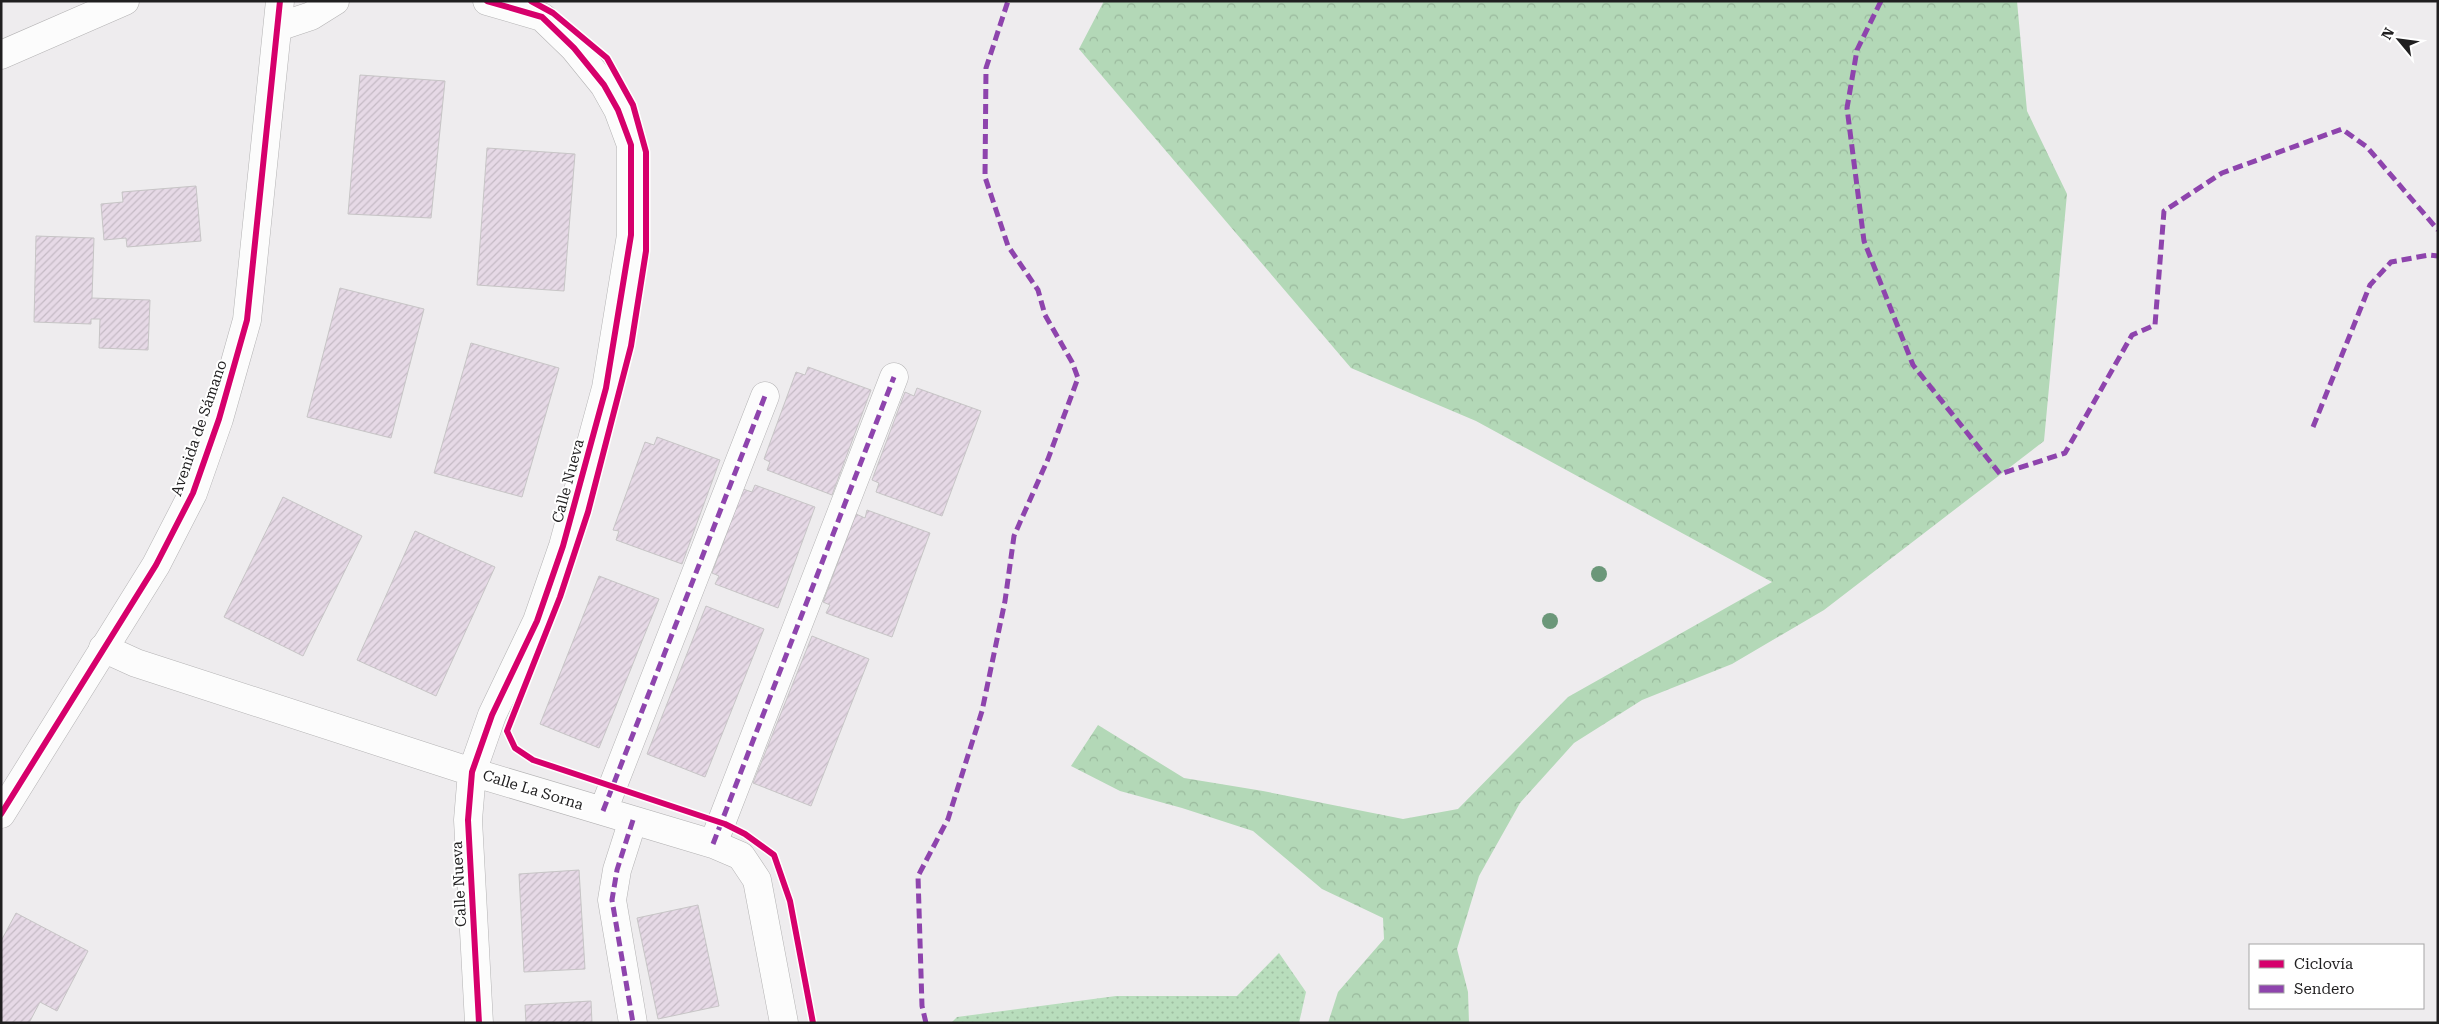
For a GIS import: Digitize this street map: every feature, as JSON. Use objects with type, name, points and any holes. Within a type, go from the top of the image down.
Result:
[{"type":"street","points":[[1,55],[124,1]]},
{"type":"street","name":"Avenida de Sámano","points":[[1,814],[156,565],[193,493],[219,419],[244,329],[279,14],[311,16],[335,1]]},
{"type":"street","name":"Calle Nueva","points":[[479,1023],[468,820],[472,772],[492,715],[537,621],[563,546],[606,388],[631,235],[631,145],[618,110],[604,85],[574,48],[542,18],[487,1]]},
{"type":"street","points":[[713,844],[894,377]]},
{"type":"street","points":[[603,811],[766,396]]},
{"type":"street","name":"Calle La Sorna","points":[[103,648],[136,662],[472,772],[713,844],[741,856],[757,880],[784,1023]]},
{"type":"street","points":[[633,820],[618,870],[612,900],[634,1023]]},
{"type":"green space","points":[[1104,1],[2017,1],[2027,111],[2067,194],[2044,441],[1824,610],[1732,664],[1642,700],[1574,743],[1520,803],[1479,876],[1457,949],[1468,992],[1469,1023],[1328,1023],[1338,992],[1384,939],[1383,918],[1322,889],[1253,831],[1182,808],[1120,791],[1071,766],[1098,725],[1184,778],[1263,791],[1403,819],[1458,809],[1568,697],[1772,582],[1476,421],[1351,368],[1079,49]]},
{"type":"green space","points":[[1279,953],[1306,992],[1299,1023],[951,1023],[957,1017],[1116,996],[1237,996]]},
{"type":"building","points":[[360,75],[445,81],[431,218],[348,214]]},
{"type":"building","points":[[487,148],[575,154],[564,291],[477,285]]},
{"type":"building","points":[[196,186],[201,241],[127,247],[126,238],[104,240],[101,204],[123,202],[122,192]]},
{"type":"building","points":[[36,236],[94,238],[92,298],[150,300],[148,350],[99,348],[100,319],[91,319],[91,324],[34,322]]},
{"type":"building","points":[[340,288],[424,309],[391,438],[307,417]]},
{"type":"building","points":[[471,343],[559,368],[522,497],[434,473]]},
{"type":"building","points":[[808,367],[871,390],[832,495],[767,470],[770,462],[764,459],[796,372],[805,375]]},
{"type":"building","points":[[917,388],[981,411],[942,516],[876,492],[879,483],[872,480],[905,392],[914,396]]},
{"type":"building","points":[[657,437],[720,460],[682,564],[616,540],[619,531],[613,530],[645,442],[654,445]]},
{"type":"building","points":[[755,485],[815,507],[778,608],[715,584],[719,576],[712,573],[743,489],[752,492]]},
{"type":"building","points":[[283,497],[362,536],[303,656],[224,617]]},
{"type":"building","points":[[867,510],[930,533],[892,637],[826,613],[830,605],[823,602],[856,514],[865,518]]},
{"type":"building","points":[[415,531],[495,567],[436,696],[357,660]]},
{"type":"building","points":[[599,576],[659,599],[599,748],[540,724]]},
{"type":"building","points":[[706,606],[764,629],[705,777],[647,754]]},
{"type":"building","points":[[812,636],[869,659],[811,806],[753,783]]},
{"type":"building","points":[[579,870],[585,969],[524,972],[519,874]]},
{"type":"building","points":[[698,905],[719,1006],[658,1019],[637,918]]},
{"type":"building","points":[[16,913],[88,951],[57,1011],[40,1002],[29,1023],[1,1023],[1,941]]},
{"type":"building","points":[[591,1001],[592,1023],[526,1023],[525,1005]]},
{"type":"marked path","points":[[926,1023],[922,1006],[918,876],[948,819],[982,711],[1005,601],[1014,536],[1048,459],[1078,378],[1072,362],[1045,315],[1038,290],[1008,246],[985,177],[986,68],[1008,1]]},
{"type":"marked path","points":[[1881,1],[1857,50],[1847,108],[1864,241],[1913,365],[2000,474],[2065,453],[2132,335],[2155,325],[2164,211],[2222,173],[2342,129],[2367,147],[2438,230]]},
{"type":"marked path","points":[[2313,427],[2370,285],[2391,262],[2429,255],[2438,256]]},
{"type":"marked path","points":[[713,844],[894,377]]},
{"type":"marked path","points":[[603,811],[765,396]]},
{"type":"marked path","points":[[633,820],[617,870],[612,900],[633,1023]]},
{"type":"cycle path","points":[[1,814],[156,565],[193,493],[219,419],[247,320],[280,1]]},
{"type":"cycle path","points":[[479,1023],[468,820],[472,772],[492,715],[537,621],[563,546],[606,388],[631,235],[631,145],[618,110],[604,85],[574,48],[542,17],[487,1]]},
{"type":"cycle path","points":[[531,1],[553,13],[607,58],[633,105],[646,152],[646,251],[631,346],[588,512],[560,597],[507,731],[515,748],[533,760],[725,824],[745,834],[774,855],[790,901],[813,1023]]}]
